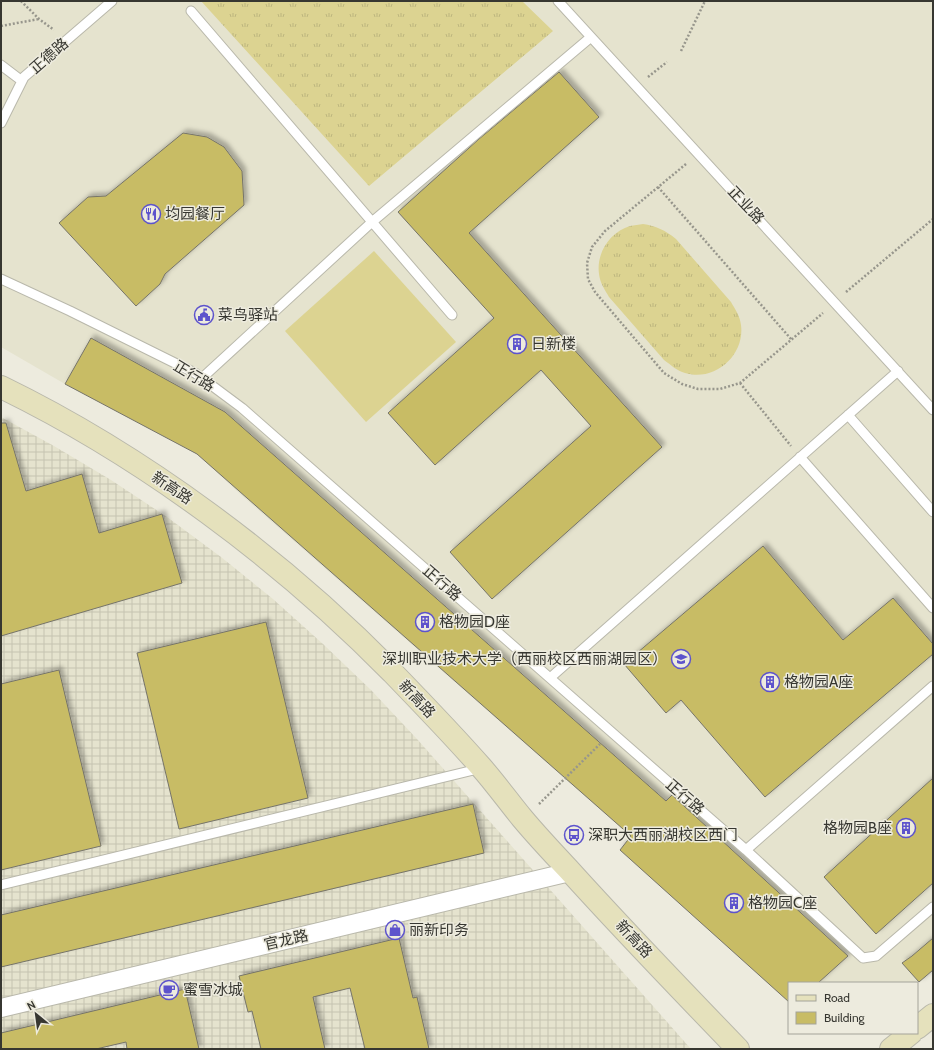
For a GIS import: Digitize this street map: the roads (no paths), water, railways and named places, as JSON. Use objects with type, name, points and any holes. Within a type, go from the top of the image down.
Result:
[{"type":"street","name":"新高路","points":[[1,387],[68,422],[126,457],[183,495],[291,578],[391,671],[482,768],[524,820],[570,872],[738,1049]]},
{"type":"street","name":"官龙路","points":[[1,1008],[570,872]]},
{"type":"street","points":[[918,1027],[933,1015]]},
{"type":"street","points":[[891,1049],[910,1034]]},
{"type":"lane","name":"正德路","points":[[1,123],[24,77],[112,1]]},
{"type":"lane","name":"正业路","points":[[558,1],[933,410]]},
{"type":"lane","points":[[191,11],[452,315]]},
{"type":"lane","points":[[202,378],[372,222],[591,37]]},
{"type":"lane","points":[[1,65],[22,81]]},
{"type":"lane","name":"正行路","points":[[1,279],[84,318],[195,374],[242,408],[746,850],[863,958],[876,956],[933,907]]},
{"type":"lane","points":[[550,678],[898,371]]},
{"type":"lane","points":[[848,415],[933,512]]},
{"type":"lane","points":[[800,457],[933,608]]},
{"type":"lane","points":[[746,850],[933,686]]},
{"type":"lane","points":[[1,885],[482,768]]},
{"type":"place","name":"均园餐厅","points":[[151,214]]},
{"type":"place","name":"菜鸟驿站","points":[[204,315]]},
{"type":"place","name":"日新楼","points":[[517,344]]},
{"type":"place","name":"格物园D座","points":[[425,622]]},
{"type":"place","name":"深圳职业技术大学（西丽校区西丽湖园区）","points":[[681,659]]},
{"type":"place","name":"格物园A座","points":[[770,682]]},
{"type":"place","name":"格物园B座","points":[[906,828]]},
{"type":"place","name":"深职大西丽湖校区西门","points":[[574,835]]},
{"type":"place","name":"格物园C座","points":[[734,903]]},
{"type":"place","name":"丽新印务","points":[[395,930]]},
{"type":"place","name":"蜜雪冰城","points":[[169,990]]}]
